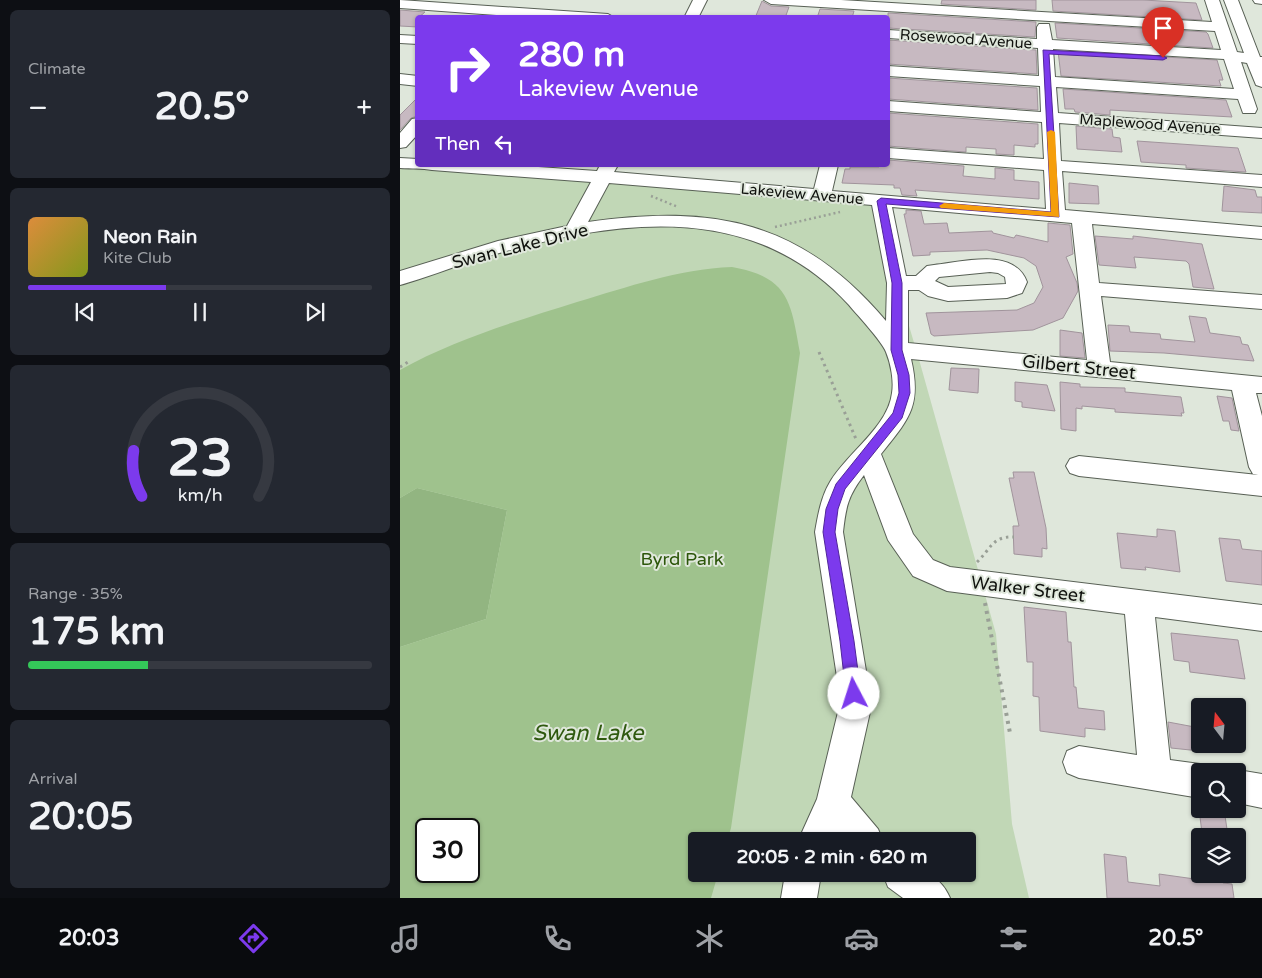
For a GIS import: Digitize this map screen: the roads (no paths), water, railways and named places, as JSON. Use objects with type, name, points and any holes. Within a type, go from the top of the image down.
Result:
[{"type":"street","points":[[400,4],[405,0]]},
{"type":"street","points":[[515,15],[526,0]]},
{"type":"street","points":[[692,15],[700,0]]},
{"type":"street","points":[[771,0],[871,8],[1045,8],[1222,27]]},
{"type":"street","points":[[1212,0],[1260,138]]},
{"type":"street","points":[[1231,0],[1249,29],[1262,82]]},
{"type":"street","points":[[400,4],[504,15]]},
{"type":"street","points":[[1045,8],[1056,215]]},
{"type":"street","points":[[400,10],[495,15]]},
{"type":"street","name":"Rosewood Avenue","points":[[890,34],[1046,48]]},
{"type":"street","points":[[400,39],[415,40]]},
{"type":"street","name":"Rosewood Avenue","points":[[890,41],[1232,58],[1258,61]]},
{"type":"street","points":[[890,71],[1244,95]]},
{"type":"street","points":[[400,72],[415,73]]},
{"type":"street","points":[[400,79],[415,80]]},
{"type":"street","name":"Maplewood Avenue","points":[[890,106],[1260,138]]},
{"type":"street","name":"Maplewood Avenue","points":[[890,114],[1050,121]]},
{"type":"street","points":[[400,117],[415,118]]},
{"type":"street","points":[[400,143],[415,126]]},
{"type":"street","points":[[890,153],[1262,181]]},
{"type":"street","points":[[400,163],[415,164]]},
{"type":"street","name":"Lakeview Avenue","points":[[490,167],[606,171],[821,196],[1262,233]]},
{"type":"street","points":[[821,196],[828,167]]},
{"type":"street","points":[[574,230],[606,171]]},
{"type":"street","points":[[819,832],[833,802],[854,712],[852,677],[829,532],[832,509],[840,487],[898,415],[904,393],[903,375],[897,350],[897,283],[881,201]]},
{"type":"street","points":[[1081,217],[1099,369]]},
{"type":"street","name":"Swan Lake Drive","points":[[400,278],[500,248],[574,230],[632,223],[697,222],[750,233],[778,243],[802,256],[830,275],[856,298],[897,350]]},
{"type":"street","points":[[897,283],[924,283]]},
{"type":"street","points":[[1091,289],[1262,302]]},
{"type":"street","name":"Gilbert Street","points":[[897,350],[1252,384]]},
{"type":"street","points":[[1252,384],[1262,467]]},
{"type":"street","name":"Walker Street","points":[[866,456],[902,540],[924,568],[947,579],[1262,618]]},
{"type":"street","points":[[1079,466],[1262,486]]},
{"type":"street","points":[[1139,603],[1155,774]]},
{"type":"street","points":[[1079,762],[1191,780]]},
{"type":"street","points":[[1246,788],[1262,790]]},
{"type":"street","points":[[833,802],[856,832]]},
{"type":"street","points":[[799,898],[801,882]]},
{"type":"street","points":[[911,882],[932,898]]},
{"type":"water","name":"Swan Lake","points":[[732,267],[751,271],[765,277],[776,285],[790,306],[800,353],[731,828],[730,832],[688,832],[688,882],[716,882],[711,898],[400,898],[400,647],[486,619],[507,510],[417,488],[400,498],[400,370],[464,340],[532,316],[615,290],[692,271]]},
{"type":"park label","name":"Byrd Park","points":[[682,559]]}]
